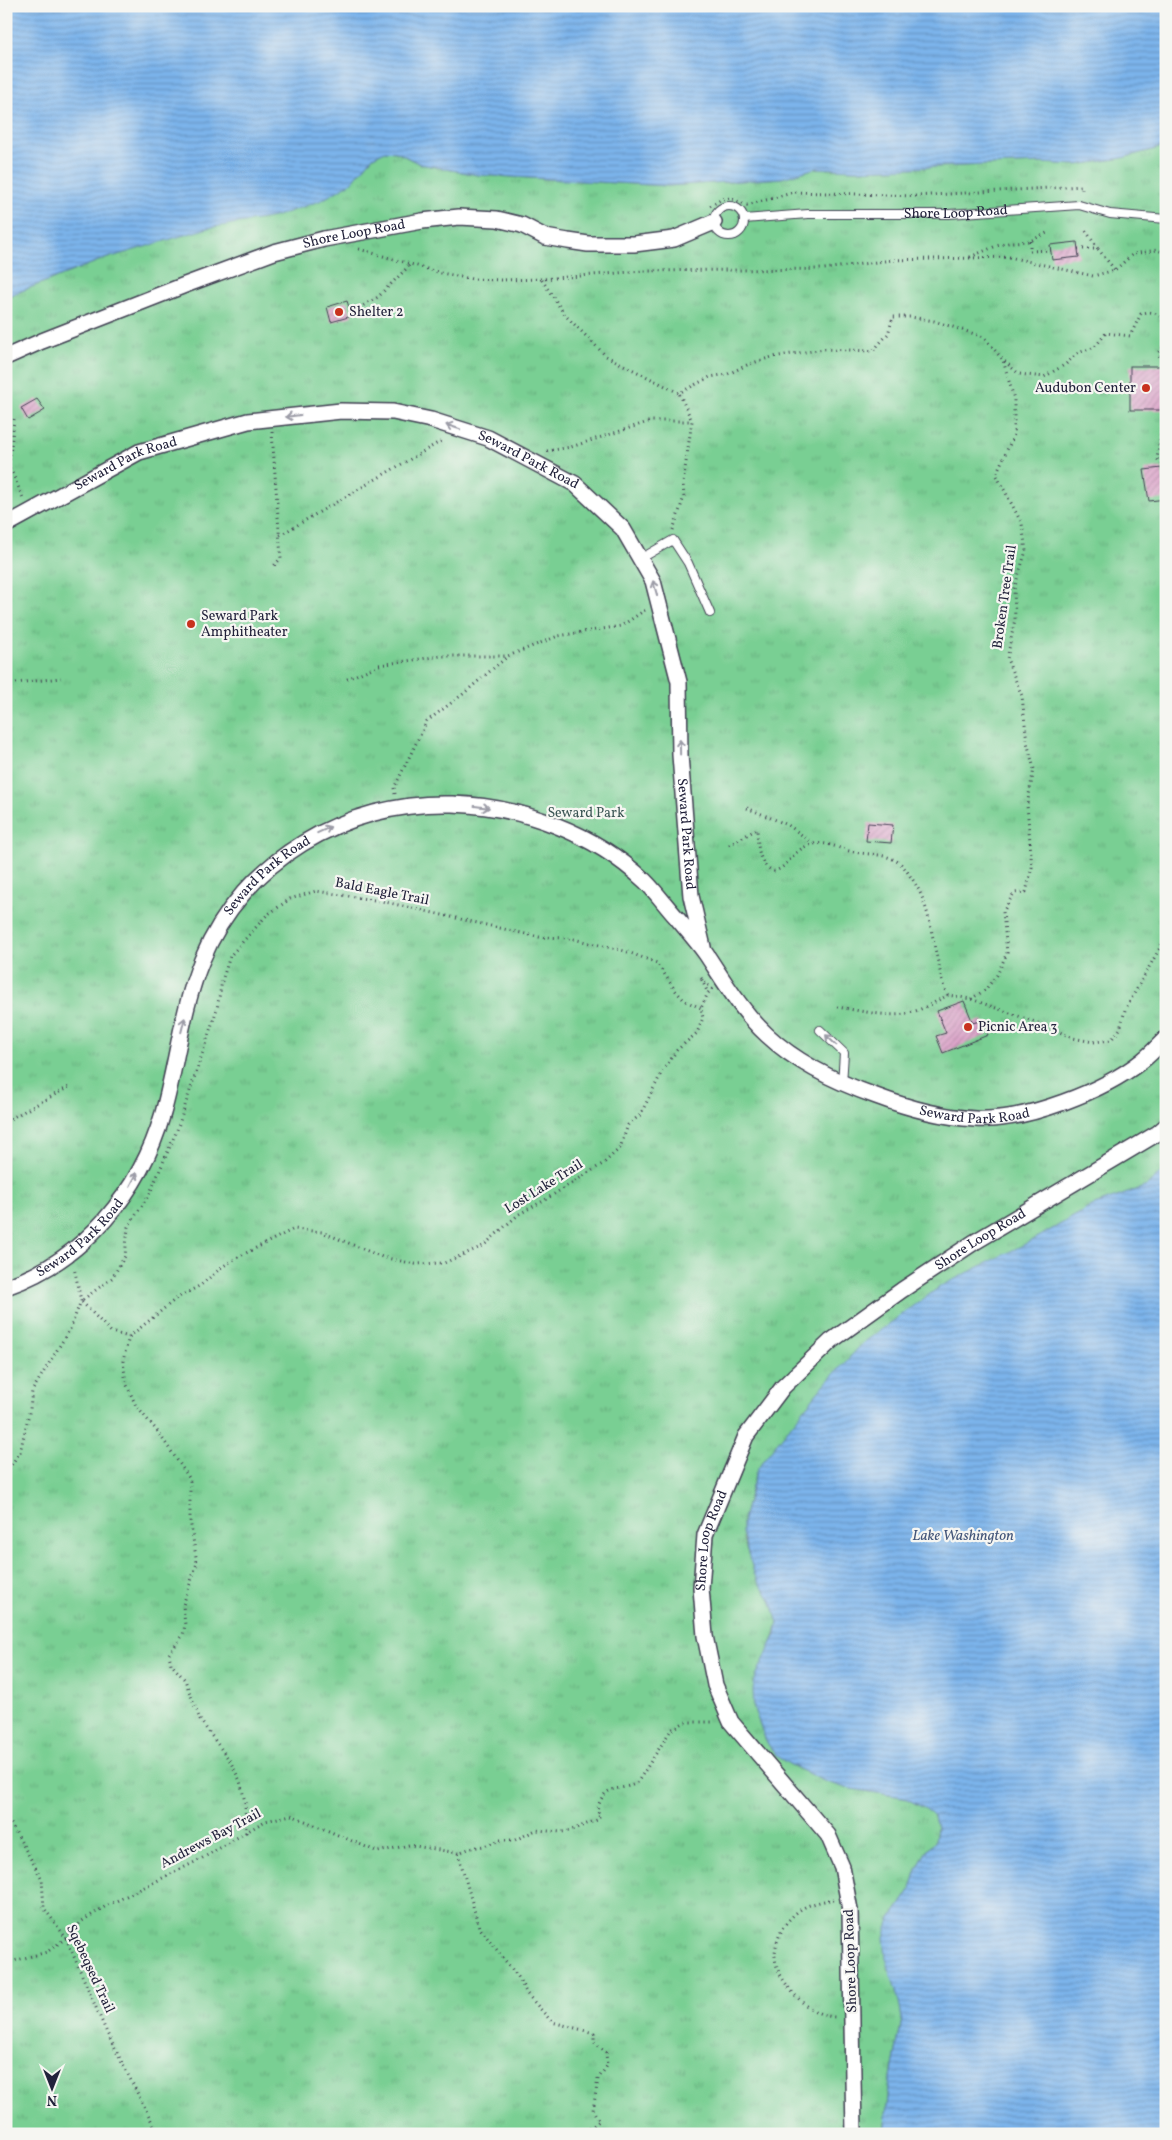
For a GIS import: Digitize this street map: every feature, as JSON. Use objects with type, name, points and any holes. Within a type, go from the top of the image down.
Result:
[{"type":"street","name":"Shore Loop Road","points":[[6,357],[42,341],[274,252],[324,239],[422,221],[460,217],[496,219],[522,226],[546,236],[588,244],[652,243],[674,239],[708,224]]},
{"type":"street","name":"Seward Park Road","points":[[6,525],[139,452],[248,421],[341,411],[392,412],[431,420],[488,438],[575,484],[623,529],[653,581],[679,682],[680,755],[691,886],[704,951]]},
{"type":"street","name":"Seward Park Road","points":[[6,1286],[31,1278],[71,1252],[93,1233],[124,1198],[148,1151],[163,1115],[200,964],[213,935],[228,910],[267,870],[320,832],[354,818],[398,807],[421,804],[489,807],[547,821],[607,851],[646,883],[704,951],[723,982],[763,1031],[788,1053],[842,1084],[910,1109],[978,1119],[1035,1112],[1067,1102],[1142,1062],[1166,1038]]},
{"type":"street","name":"Shore Loop Road","points":[[854,2134],[850,1910],[842,1867],[828,1835],[731,1722],[715,1684],[705,1636],[701,1588],[705,1535],[746,1436],[783,1387],[831,1341],[902,1290],[973,1243],[1057,1195],[1158,1133],[1166,1126]]},
{"type":"lane","name":"Shore Loop Road","points":[[708,224],[716,213],[728,206],[741,211],[744,219],[808,214],[949,214],[1079,205],[1110,214],[1166,219]]},
{"type":"lane","points":[[708,224],[721,234],[731,236],[740,232],[744,219]]},
{"type":"lane","points":[[640,559],[673,540],[688,563],[710,613]]},
{"type":"lane","points":[[820,1030],[844,1053],[842,1084]]},
{"type":"path","points":[[708,224],[708,208],[722,199],[730,198],[748,205],[796,192],[915,196],[1082,186],[1082,190]]},
{"type":"path","points":[[1086,231],[1115,270]]},
{"type":"path","points":[[967,258],[996,246],[1012,242],[1030,241],[1047,233]]},
{"type":"path","points":[[1030,241],[1030,251],[1051,250]]},
{"type":"path","points":[[353,248],[410,265],[472,279],[542,279],[642,270],[824,270],[892,260],[1009,257],[1093,276],[1115,270],[1133,254],[1157,250],[1166,253]]},
{"type":"path","points":[[1078,249],[1098,249]]},
{"type":"path","points":[[359,308],[378,297],[410,265]]},
{"type":"path","points":[[542,279],[565,315],[606,356],[679,393],[692,421],[683,483],[684,497],[673,532],[673,540]]},
{"type":"path","points":[[679,393],[710,377],[728,374],[749,364],[772,358],[825,350],[873,351],[888,334],[893,316],[911,316],[934,321],[984,337],[1002,359],[1019,374],[1044,377],[1066,364],[1078,353],[1094,347],[1106,333],[1130,336],[1141,314],[1148,311],[1158,315],[1166,326]]},
{"type":"path","points":[[1164,366],[1158,352],[1166,345]]},
{"type":"path","name":"Broken Tree Trail","points":[[971,999],[986,990],[997,975],[1007,953],[1003,912],[1014,893],[1026,892],[1032,867],[1028,805],[1034,769],[1028,742],[1022,696],[1007,659],[1015,619],[1014,589],[1026,551],[1022,524],[996,474],[1014,435],[1014,399],[1002,359]]},
{"type":"path","points":[[1165,378],[1165,398]]},
{"type":"path","points":[[1164,410],[1157,459],[1165,466],[1166,475]]},
{"type":"path","points":[[14,419],[8,464],[30,512]]},
{"type":"path","points":[[270,419],[281,558],[272,568]]},
{"type":"path","points":[[546,451],[571,447],[651,421],[692,421]]},
{"type":"path","points":[[280,535],[461,430]]},
{"type":"path","points":[[1160,430],[1166,430]]},
{"type":"path","points":[[1166,508],[1162,513],[1166,537]]},
{"type":"path","points":[[398,807],[394,788],[427,721],[508,656],[558,636],[621,626],[653,604],[659,603]]},
{"type":"path","points":[[347,679],[379,665],[441,656],[508,656]]},
{"type":"path","points":[[6,684],[61,678]]},
{"type":"path","points":[[747,808],[788,825],[814,844]]},
{"type":"path","points":[[728,845],[757,829],[761,857],[769,869],[774,871],[784,866],[792,855],[803,847],[824,843],[854,852],[880,854],[900,862],[916,884],[926,904],[940,973],[944,989],[948,995]]},
{"type":"path","name":"Bald Eagle Trail","points":[[81,1301],[112,1278],[125,1256],[128,1228],[150,1194],[177,1130],[217,1009],[222,981],[230,956],[267,915],[290,899],[316,892],[381,901],[538,937],[569,938],[625,951],[657,963],[685,1001],[701,1008]]},
{"type":"path","points":[[837,1007],[885,1014],[905,1014],[933,1004],[948,995],[971,999],[1046,1026],[1073,1038],[1093,1042],[1111,1040],[1120,1029],[1124,1010],[1166,937]]},
{"type":"path","name":"Lost Lake Trail","points":[[129,1337],[177,1298],[201,1285],[222,1267],[294,1229],[322,1232],[382,1257],[415,1264],[444,1263],[483,1246],[519,1214],[543,1202],[604,1163],[620,1148],[628,1125],[640,1115],[662,1072],[677,1050],[696,1034],[703,1018],[701,1008],[708,993]]},
{"type":"path","points":[[6,1121],[69,1087]]},
{"type":"path","points":[[6,1472],[20,1452],[30,1409],[32,1391],[70,1329],[81,1301],[71,1252]]},
{"type":"path","points":[[81,1301],[112,1332],[129,1337],[123,1361],[126,1383],[136,1406],[158,1432],[190,1479],[190,1520],[196,1563],[183,1605],[185,1625],[183,1635],[169,1654],[171,1664],[185,1680],[200,1720],[221,1748],[240,1781],[245,1802],[246,1833]]},
{"type":"path","name":"Andrews Bay Trail","points":[[6,1963],[47,1952],[66,1938],[82,1921],[106,1906],[201,1859],[219,1846],[265,1821],[291,1815],[378,1852],[409,1844],[458,1853],[500,1840],[516,1840],[536,1830],[561,1832],[597,1820],[600,1815],[597,1810],[601,1797],[605,1792],[637,1783],[671,1730],[685,1722],[731,1722]]},
{"type":"path","name":"Sqebeqsed Trail","points":[[6,1815],[42,1878],[44,1908],[66,1938],[107,2033],[158,2134]]},
{"type":"path","points":[[458,1853],[480,1927],[518,1977],[527,1994],[552,2022],[594,2033],[594,2042],[606,2052],[606,2066],[598,2079],[593,2110],[599,2121],[584,2134]]},
{"type":"path","points":[[847,1896],[805,1907],[792,1916],[780,1932],[775,1955],[781,1975],[804,2005],[834,2018],[853,2016]]},
{"type":"green space","name":"Seward Park","points":[[1166,146],[1166,1168],[1147,1186],[1092,1206],[1035,1239],[756,1472],[742,1523],[743,1540],[759,1583],[772,1602],[778,1623],[770,1650],[756,1676],[754,1709],[766,1741],[789,1764],[824,1781],[846,1788],[903,1797],[926,1809],[934,1817],[937,1828],[935,1842],[926,1852],[917,1869],[911,1889],[890,1920],[902,2019],[889,2088],[884,2134],[6,2134],[6,297],[101,260],[351,183],[373,157],[384,151],[396,152],[420,164],[478,175],[668,186],[782,178],[816,168],[855,170],[1041,163],[1077,165],[1122,158]]},
{"type":"water","points":[[6,6],[1166,6],[1166,146],[1122,158],[1077,165],[1041,163],[855,170],[816,168],[782,178],[668,186],[478,175],[420,164],[397,152],[385,151],[373,157],[351,183],[322,200],[274,217],[208,228],[101,260],[6,297]]},
{"type":"water","name":"Lake Washington","points":[[1166,1168],[1166,2134],[884,2134],[889,2088],[902,2019],[886,1958],[884,1937],[890,1920],[911,1889],[917,1869],[926,1852],[935,1842],[937,1828],[934,1817],[926,1809],[903,1797],[846,1788],[824,1781],[776,1756],[766,1741],[754,1709],[753,1689],[756,1676],[776,1634],[778,1623],[772,1602],[754,1573],[742,1533],[742,1523],[756,1472],[764,1459],[823,1386],[863,1343],[941,1286],[1035,1239],[1092,1206],[1147,1186]]},
{"type":"building","points":[[1077,242],[1079,257],[1052,260],[1050,245]]},
{"type":"building","name":"Shelter 2","points":[[347,301],[352,316],[331,322],[327,307]]},
{"type":"building","name":"Audubon Center","points":[[1130,366],[1166,366],[1166,410],[1130,410]]},
{"type":"building","points":[[37,399],[45,410],[28,420],[21,408]]},
{"type":"building","points":[[1162,468],[1166,499],[1149,501],[1144,470]]},
{"type":"building","points":[[868,823],[893,825],[891,843],[866,841]]},
{"type":"building","name":"Picnic Area 3","points":[[964,1001],[973,1023],[982,1020],[988,1035],[943,1053],[936,1036],[946,1033],[937,1011]]},
{"type":"place","name":"Shelter 2","points":[[339,312]]},
{"type":"place","name":"Audubon Center","points":[[1146,388]]},
{"type":"place","name":"Seward Park Amphitheater","points":[[191,624]]},
{"type":"place","name":"Picnic Area 3","points":[[968,1027]]}]
